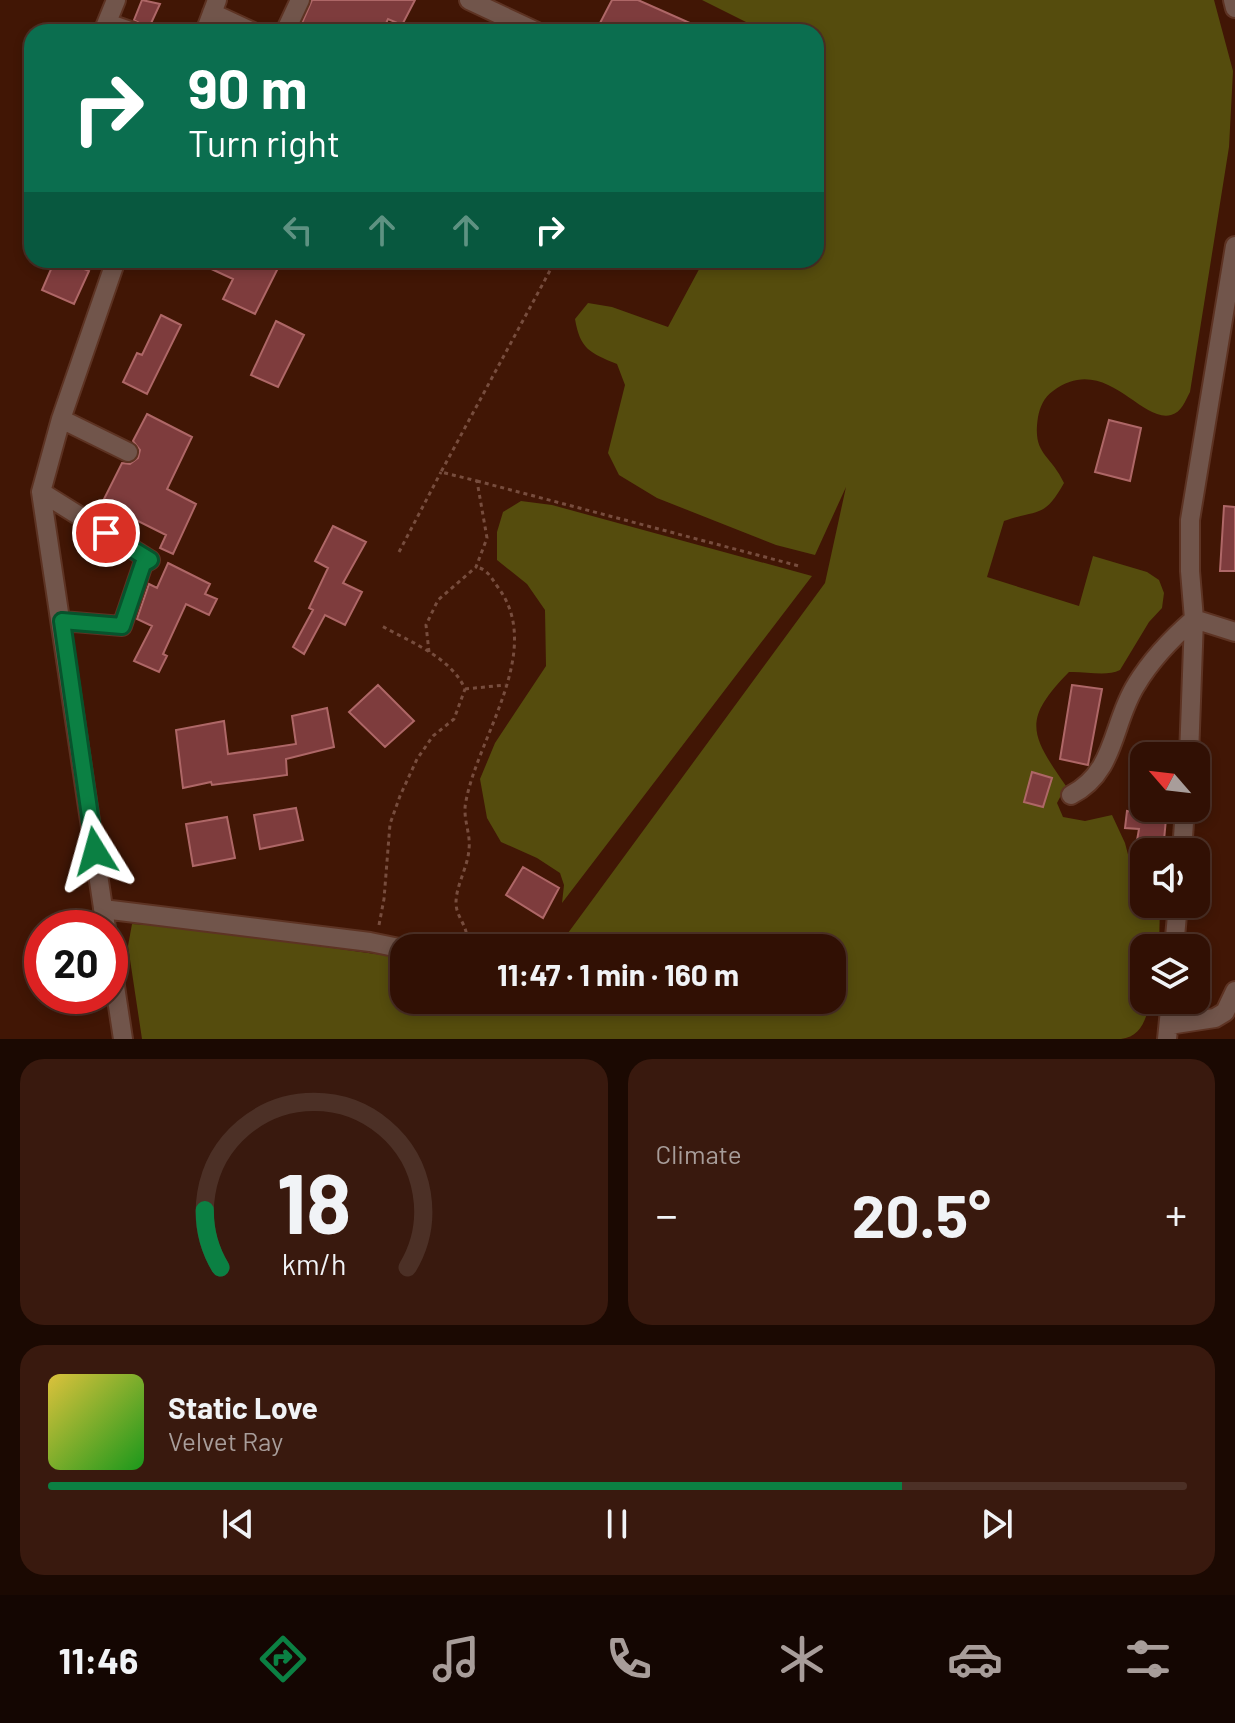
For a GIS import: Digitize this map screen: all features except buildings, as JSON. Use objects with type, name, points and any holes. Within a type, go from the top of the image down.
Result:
[{"type":"lane","points":[[106,24],[116,0]]},
{"type":"lane","points":[[289,24],[300,0]]},
{"type":"lane","points":[[469,0],[520,24]]},
{"type":"lane","points":[[1233,0],[1235,8]]},
{"type":"lane","points":[[215,6],[241,24]]},
{"type":"lane","points":[[1190,742],[1194,619],[1190,520],[1235,246]]},
{"type":"lane","points":[[113,268],[61,419],[41,492],[103,909],[390,946]]},
{"type":"lane","points":[[61,419],[128,452]]},
{"type":"lane","points":[[41,492],[150,560],[143,564],[122,626],[62,621]]},
{"type":"lane","points":[[1194,619],[1235,632]]},
{"type":"lane","points":[[1071,795],[1095,778],[1106,761],[1125,705],[1136,684],[1173,637],[1194,619]]},
{"type":"lane","points":[[1168,1032],[1205,1020],[1230,1018],[1235,991]]},
{"type":"lane","points":[[119,1014],[123,1039]]},
{"type":"path","points":[[399,552],[551,268]]},
{"type":"path","points":[[441,472],[799,566]]},
{"type":"path","points":[[429,652],[426,625],[438,600],[476,567],[487,538],[477,481]]},
{"type":"path","points":[[467,934],[456,902],[469,849],[464,806],[468,788],[493,728],[514,654],[514,624],[502,592],[484,569],[476,567]]},
{"type":"path","points":[[370,942],[380,923],[390,824],[400,796],[417,759],[433,736],[454,719],[465,689],[458,673],[429,652],[380,625]]},
{"type":"path","points":[[465,689],[505,685]]},
{"type":"shaded area","points":[[702,0],[1214,0],[1233,71],[1229,147],[1190,392],[1181,409],[1171,415],[1159,415],[1120,391],[1089,379],[1072,381],[1050,393],[1039,413],[1038,439],[1064,483],[1045,508],[1004,521],[987,577],[1079,606],[1093,556],[1147,572],[1159,580],[1164,593],[1162,608],[1149,622],[1120,670],[1069,672],[1044,703],[1036,728],[1045,753],[1066,786],[1057,803],[1063,817],[1085,821],[1112,815],[1130,862],[1130,918],[1160,918],[1159,934],[1130,934],[1130,1014],[1147,1014],[1142,1026],[1134,1035],[1121,1039],[142,1039],[128,946],[132,924],[182,927],[390,956],[390,1014],[846,1014],[846,934],[567,934],[825,583],[846,487],[815,555],[776,545],[657,498],[619,475],[608,453],[625,385],[617,364],[593,353],[583,344],[575,319],[588,303],[612,307],[668,327],[700,268],[824,268],[824,24],[750,24]]},
{"type":"shaded area","points":[[521,501],[552,505],[812,576],[562,903],[564,885],[560,873],[537,858],[501,842],[487,818],[480,779],[495,743],[546,666],[545,610],[527,584],[497,560],[497,532],[503,512]]},
{"type":"route","points":[[95,851],[62,621],[122,626],[143,564],[150,560],[106,533]]}]
